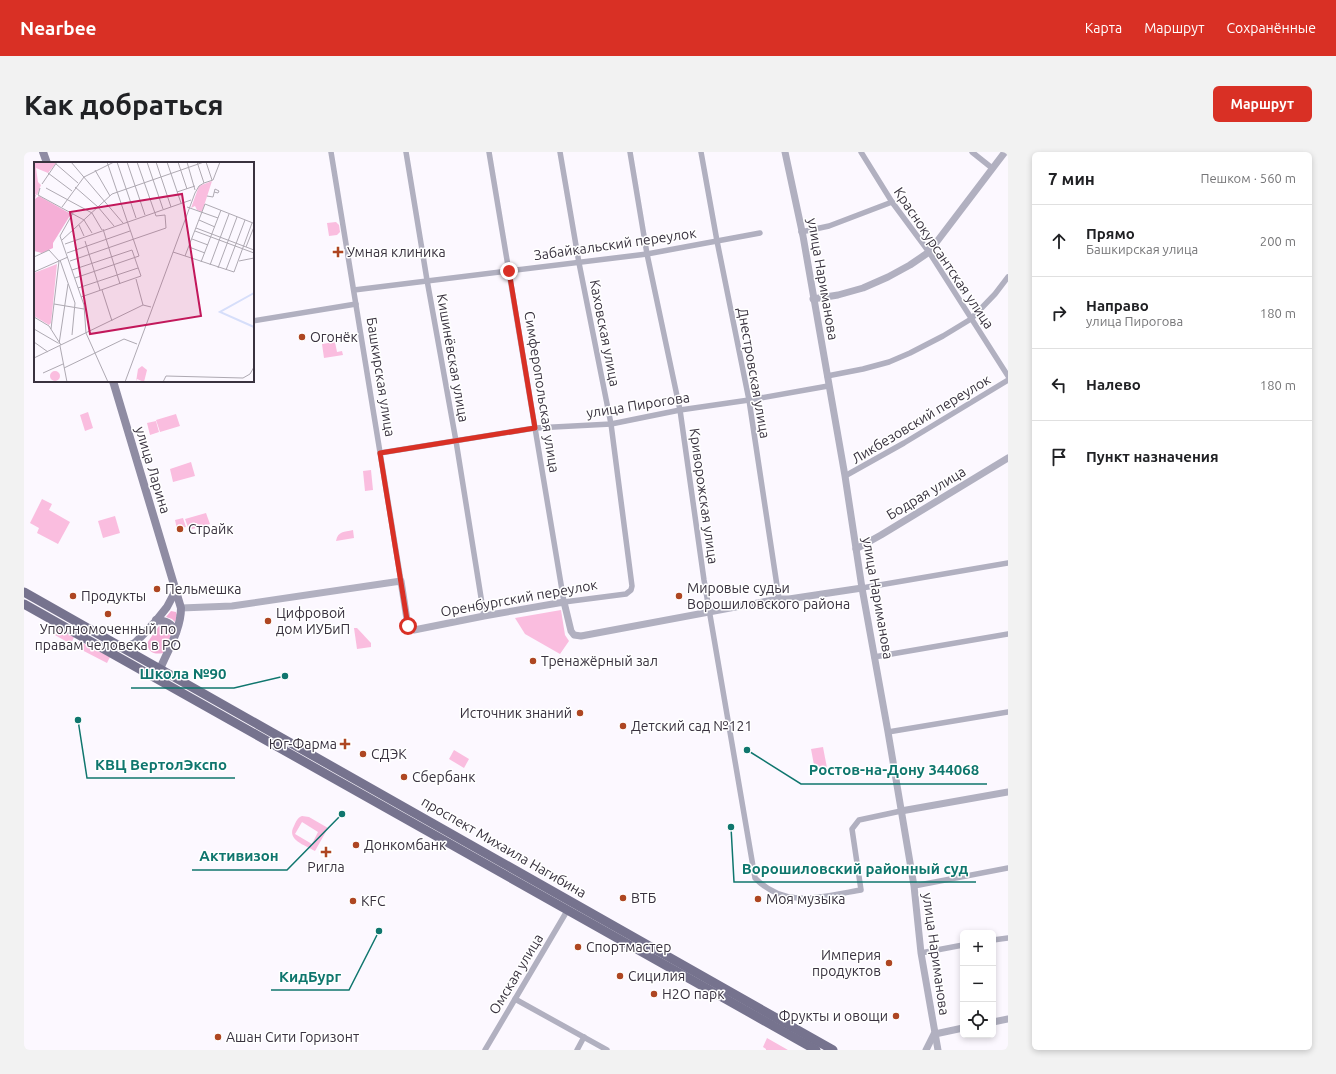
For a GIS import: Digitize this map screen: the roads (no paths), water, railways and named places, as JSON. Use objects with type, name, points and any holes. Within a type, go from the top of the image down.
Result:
[{"type":"main road","points":[[43,152],[47,162]]},
{"type":"main road","name":"улица Ларина","points":[[113,382],[181,608]]},
{"type":"main road","points":[[124,648],[135,643],[156,620],[167,607],[176,590]]},
{"type":"main road","name":"проспект Михаила Нагибина","points":[[24,592],[834,1050]]},
{"type":"main road","name":"проспект Михаила Нагибина","points":[[24,604],[133,664],[816,1050]]},
{"type":"main road","points":[[148,673],[160,668],[181,618],[181,608],[174,606],[167,607]]},
{"type":"main road","points":[[156,620],[168,622],[174,627],[176,632]]},
{"type":"main road","points":[[133,664],[135,643]]},
{"type":"street","name":"Башкирская улица","points":[[330,152],[354,290],[408,626],[411,630]]},
{"type":"street","name":"Кишинёвская улица","points":[[406,152],[427,280],[456,440],[484,616]]},
{"type":"street","name":"Симферопольская улица","points":[[489,152],[564,602],[571,631],[574,635],[581,636],[710,612]]},
{"type":"street","name":"Каховская улица","points":[[560,152],[611,424],[631,590]]},
{"type":"street","name":"Криворожская улица","points":[[630,152],[647,254],[680,410],[704,580],[755,878],[761,884],[777,894],[796,898],[811,898],[861,890],[852,829],[859,820],[901,811]]},
{"type":"street","name":"Днестровская улица","points":[[701,152],[717,241],[749,400],[779,600]]},
{"type":"street","name":"улица Нариманова","points":[[785,152],[802,232],[845,476],[862,588],[914,886],[921,952],[934,1034],[938,1050]]},
{"type":"street","name":"Краснокурсантская улица","points":[[861,152],[892,202],[929,252],[1008,376]]},
{"type":"street","points":[[972,152],[992,168]]},
{"type":"street","points":[[813,298],[838,295],[864,288],[888,277],[929,252],[1005,152]]},
{"type":"street","points":[[802,232],[829,226],[892,202]]},
{"type":"street","name":"Забайкальский переулок","points":[[354,290],[647,254],[760,233]]},
{"type":"street","points":[[827,376],[889,362],[930,343],[971,319],[995,294],[1008,277]]},
{"type":"street","points":[[254,321],[356,304]]},
{"type":"street","name":"Ликбезовский переулок","points":[[845,476],[904,444],[1008,380]]},
{"type":"street","name":"улица Пирогова","points":[[380,453],[535,428],[611,424],[680,410],[828,386]]},
{"type":"street","name":"Бодрая улица","points":[[856,549],[881,536],[1008,458]]},
{"type":"street","points":[[710,612],[1008,563]]},
{"type":"street","points":[[181,608],[232,606],[401,581]]},
{"type":"street","name":"Оренбургский переулок","points":[[411,630],[564,602],[626,594],[631,590]]},
{"type":"street","points":[[874,657],[1008,634]]},
{"type":"street","points":[[888,732],[1008,712]]},
{"type":"street","points":[[901,811],[1008,792]]},
{"type":"street","points":[[914,886],[1008,868]]},
{"type":"street","name":"Омская улица","points":[[485,1050],[567,910]]},
{"type":"street","points":[[996,940],[1008,938]]},
{"type":"street","points":[[921,952],[960,946]]},
{"type":"street","points":[[515,999],[607,1050]]},
{"type":"street","points":[[996,1021],[1008,1019]]},
{"type":"street","points":[[926,1050],[934,1034],[960,1029]]},
{"type":"street","points":[[577,1050],[584,1037]]},
{"type":"place","name":"Умная клиника","points":[[338,252]]},
{"type":"place","name":"Огонёк","points":[[302,337]]},
{"type":"place","name":"Страйк","points":[[180,529]]},
{"type":"place","name":"Пельмешка","points":[[157,589]]},
{"type":"place","name":"Продукты","points":[[73,596]]},
{"type":"place","name":"Мировые судьи Ворошиловского района","points":[[679,596]]},
{"type":"place","name":"Уполномоченный по правам человека в РО","points":[[108,614]]},
{"type":"place","name":"Цифровой дом ИУБиП","points":[[268,621]]},
{"type":"place","name":"Тренажёрный зал","points":[[533,661]]},
{"type":"place","name":"Школа №90","points":[[285,676]]},
{"type":"place","name":"Источник знаний","points":[[580,713]]},
{"type":"place","name":"КВЦ ВертолЭкспо","points":[[78,720]]},
{"type":"place","name":"Детский сад №121","points":[[623,726]]},
{"type":"place","name":"Юг-Фарма","points":[[345,744]]},
{"type":"place","name":"Ростов-на-Дону 344068","points":[[747,750]]},
{"type":"place","name":"СДЭК","points":[[363,754]]},
{"type":"place","name":"Сбербанк","points":[[404,777]]},
{"type":"place","name":"Активизон","points":[[342,814]]},
{"type":"place","name":"Ворошиловский районный суд","points":[[731,827]]},
{"type":"place","name":"Донкомбанк","points":[[356,845]]},
{"type":"place","name":"Ригла","points":[[326,852]]},
{"type":"place","name":"ВТБ","points":[[623,898]]},
{"type":"place","name":"Моя музыка","points":[[758,899]]},
{"type":"place","name":"KFC","points":[[353,901]]},
{"type":"place","name":"КидБург","points":[[379,931]]},
{"type":"place","name":"Спортмастер","points":[[578,947]]},
{"type":"place","name":"Империя продуктов","points":[[889,963]]},
{"type":"place","name":"Сицилия","points":[[620,976]]},
{"type":"place","name":"H2O парк","points":[[654,994]]},
{"type":"place","name":"Фрукты и овощи","points":[[896,1016]]},
{"type":"place","name":"Ашан Сити Горизонт","points":[[218,1037]]}]
